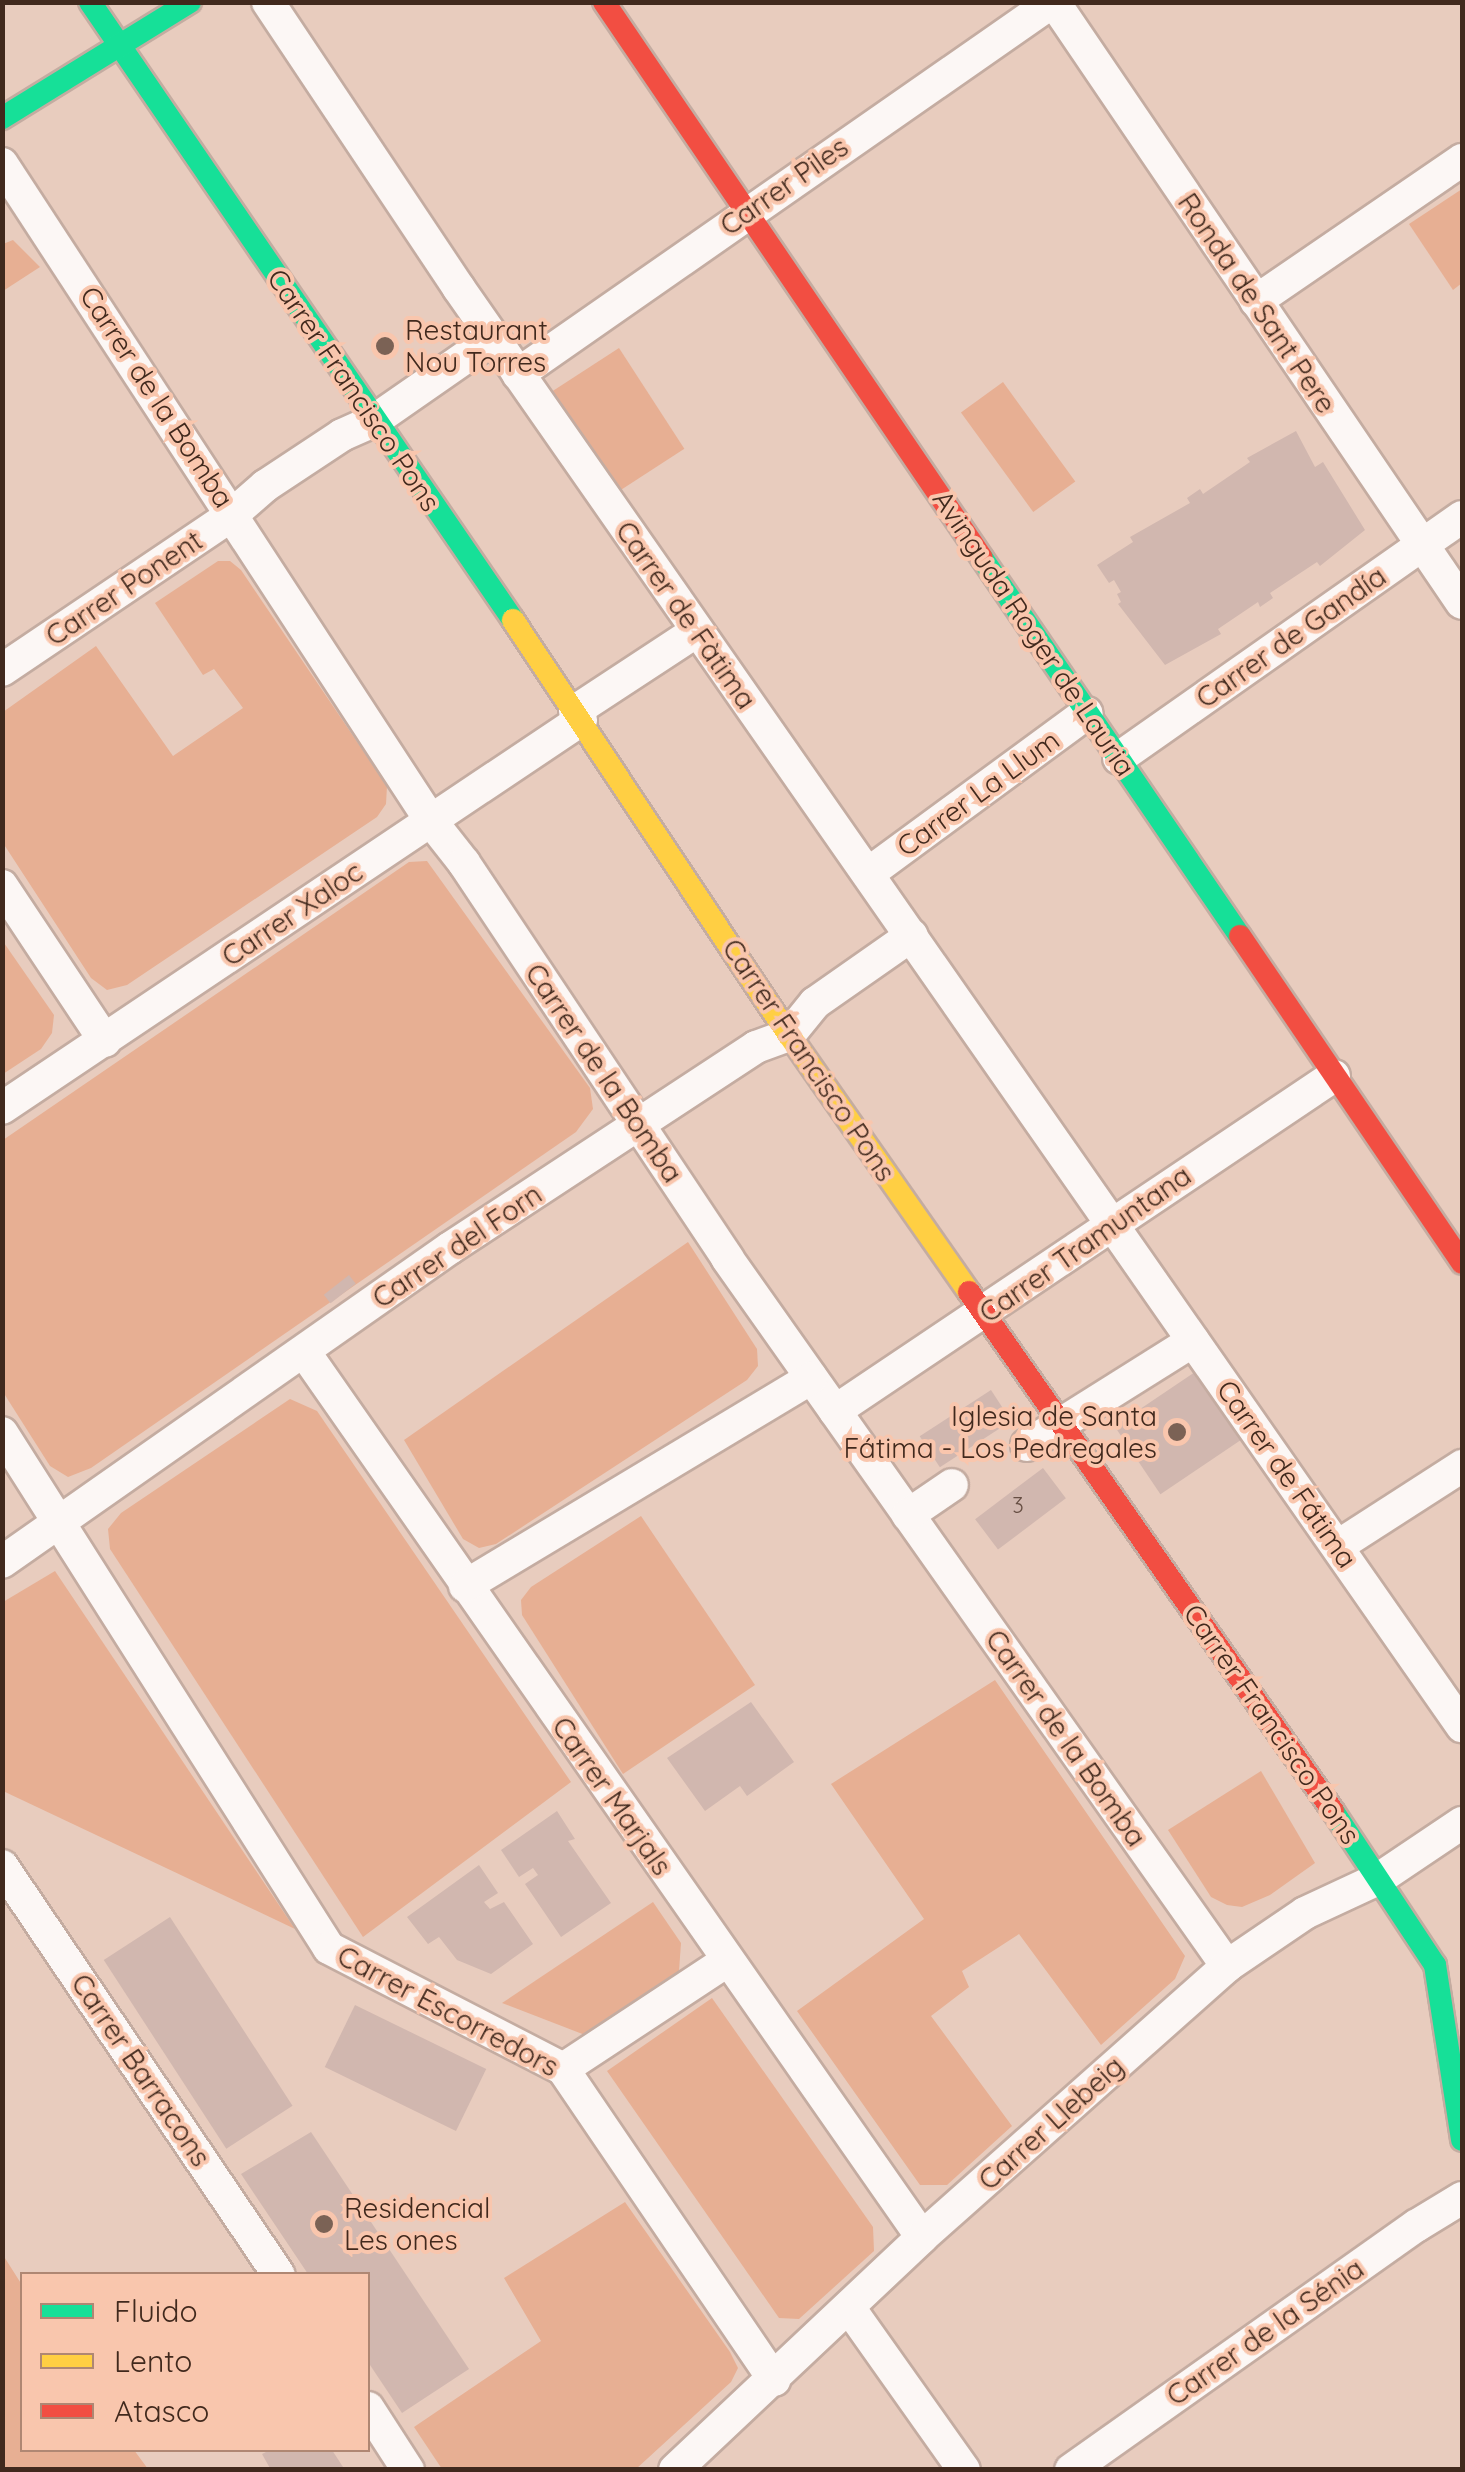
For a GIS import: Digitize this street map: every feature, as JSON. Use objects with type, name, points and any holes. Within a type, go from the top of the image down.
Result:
[{"type":"street","name":"Carrer Francisco Pons","points":[[90,2],[578,715],[789,1035],[1380,1878],[1435,1965],[1462,2140]]},
{"type":"street","points":[[2,118],[190,2]]},
{"type":"street","name":"Carrer de Fàtima","points":[[268,2],[518,374],[869,873],[1109,1224]]},
{"type":"street","name":"Avinguda Roger de Lauria","points":[[604,2],[1462,1263]]},
{"type":"street","name":"Carrer Piles","points":[[518,374],[748,210],[1053,2]]},
{"type":"street","name":"Ronda de Sant Pere","points":[[1053,2],[1462,603]]},
{"type":"street","points":[[1256,301],[1462,160]]},
{"type":"street","name":"Carrer de la Bomba","points":[[8,184],[233,514],[431,820],[811,1378],[1228,1966]]},
{"type":"street","name":"Carrer Ponent","points":[[2,670],[233,514],[265,486],[342,436],[375,420],[494,338]]},
{"type":"street","name":"Carrer de Gandía","points":[[1119,758],[1462,517]]},
{"type":"street","name":"Carrer Xaloc","points":[[2,1108],[431,820],[697,632]]},
{"type":"street","name":"Carrer La Llum","points":[[869,873],[1087,713]]},
{"type":"street","points":[[2,886],[105,1041]]},
{"type":"street","name":"Carrer del Forn","points":[[2,1562],[450,1248],[756,1047],[789,1035],[815,1003],[912,935]]},
{"type":"street","name":"Carrer Tramuntana","points":[[835,1411],[1334,1076]]},
{"type":"street","name":"Carrer de Fátima","points":[[1109,1224],[1462,1726]]},
{"type":"street","points":[[1027,1445],[1193,1341]]},
{"type":"street","name":"Carrer Marjals","points":[[305,1353],[922,2237]]},
{"type":"street","points":[[465,1586],[811,1378]]},
{"type":"street","name":"Carrer Escorredors","points":[[2,1433],[61,1520],[329,1948],[563,2068],[774,2380]]},
{"type":"street","points":[[1338,1546],[1462,1466]]},
{"type":"street","points":[[908,1515],[952,1485]]},
{"type":"street","name":"Carrer Llebeig","points":[[675,2470],[922,2237],[1228,1966],[1304,1913],[1380,1878],[1462,1823]]},
{"type":"street","name":"Carrer Barracons","points":[[2,1866],[277,2272]]},
{"type":"street","points":[[563,2068],[728,1961]]},
{"type":"street","name":"Carrer de la Sénia","points":[[1070,2470],[1416,2226],[1462,2198]]},
{"type":"street","points":[[850,2309],[964,2470]]},
{"type":"street","points":[[370,2411],[408,2470]]},
{"type":"shaded area","points":[[1462,189],[1462,283],[1453,290],[1409,224]]},
{"type":"shaded area","points":[[13,240],[40,267],[3,291],[3,244]]},
{"type":"shaded area","points":[[619,348],[684,449],[618,492],[553,391]]},
{"type":"shaded area","points":[[1003,382],[1075,482],[1033,512],[961,413]]},
{"type":"shaded area","points":[[218,561],[230,561],[241,570],[387,786],[386,804],[377,817],[127,985],[107,990],[91,978],[3,843],[3,712],[96,646],[173,756],[243,708],[214,669],[203,675],[155,603]]},
{"type":"shaded area","points":[[427,861],[590,1088],[593,1109],[576,1132],[91,1468],[68,1477],[50,1466],[3,1392],[3,1140],[409,862]]},
{"type":"shaded area","points":[[2,940],[54,1015],[52,1033],[41,1049],[3,1074]]},
{"type":"shaded area","points":[[688,1242],[757,1349],[758,1366],[747,1380],[496,1544],[479,1548],[463,1539],[404,1440]]},
{"type":"shaded area","points":[[290,1399],[317,1411],[571,1782],[363,1937],[110,1549],[108,1529],[121,1513]]},
{"type":"shaded area","points":[[641,1516],[755,1685],[623,1774],[522,1615],[521,1600],[531,1587]]},
{"type":"shaded area","points":[[55,1571],[295,1929],[3,1791],[3,1602]]},
{"type":"shaded area","points":[[995,1680],[1185,1956],[1175,1979],[1101,2045],[1019,1934],[962,1971],[969,1987],[931,2016],[1012,2126],[947,2185],[920,2185],[797,2011],[924,1919],[831,1784]]},
{"type":"shaded area","points":[[1261,1771],[1315,1863],[1270,1895],[1242,1907],[1227,1905],[1211,1897],[1168,1830]]},
{"type":"shaded area","points":[[653,1902],[681,1943],[679,1971],[585,2035],[502,2003]]},
{"type":"shaded area","points":[[712,1998],[873,2227],[874,2251],[799,2319],[779,2318],[607,2071]]},
{"type":"shaded area","points":[[625,2202],[730,2352],[738,2368],[731,2382],[636,2469],[442,2469],[414,2427],[541,2341],[504,2278]]},
{"type":"shaded area","points":[[3,2255],[20,2282],[20,2452],[135,2452],[148,2469],[3,2469]]},
{"type":"building","points":[[1296,431],[1315,467],[1323,462],[1365,530],[1320,566],[1317,562],[1270,593],[1273,598],[1260,607],[1258,602],[1218,629],[1221,634],[1165,665],[1118,604],[1121,602],[1117,594],[1121,592],[1114,580],[1109,583],[1097,565],[1133,542],[1130,537],[1190,503],[1187,498],[1200,489],[1203,494],[1250,462],[1247,458]]},
{"type":"building","points":[[349,1275],[356,1284],[331,1303],[324,1295]]},
{"type":"building","name":"Iglesia de Santa Fátima - Los Pedregales","points":[[1195,1372],[1241,1440],[1160,1494],[1115,1426]]},
{"type":"building","points":[[991,1390],[1011,1421],[940,1467],[920,1436]]},
{"type":"building","points":[[1043,1468],[1066,1498],[998,1550],[975,1519]]},
{"type":"building","points":[[751,1702],[794,1762],[747,1796],[740,1786],[705,1811],[667,1758]]},
{"type":"building","points":[[557,1811],[575,1839],[568,1841],[611,1903],[561,1937],[525,1884],[538,1875],[533,1868],[519,1877],[501,1850]]},
{"type":"building","points":[[479,1865],[498,1893],[484,1902],[490,1909],[504,1902],[533,1944],[491,1974],[457,1960],[439,1937],[428,1944],[407,1917]]},
{"type":"building","points":[[170,1917],[293,2106],[226,2149],[104,1960]]},
{"type":"building","points":[[355,2005],[486,2069],[456,2131],[325,2067]]},
{"type":"building","name":"Residencial Les ones","points":[[311,2132],[469,2369],[402,2413],[370,2365],[370,2272],[307,2272],[241,2174]]},
{"type":"building","points":[[333,2452],[343,2467],[271,2470],[262,2454]]},
{"type":"traffic: fast","points":[[90,2],[513,620]]},
{"type":"traffic: fast","points":[[2,118],[190,2]]},
{"type":"traffic: fast","points":[[982,558],[1240,936]]},
{"type":"traffic: fast","points":[[1333,1811],[1435,1965],[1462,2140]]},
{"type":"traffic: slow","points":[[513,620],[789,1035],[969,1292]]},
{"type":"traffic: jam","points":[[604,2],[982,558]]},
{"type":"traffic: jam","points":[[1240,936],[1462,1263]]},
{"type":"traffic: jam","points":[[969,1292],[1333,1811]]},
{"type":"place","name":"Restaurant Nou Torres","points":[[385,346]]},
{"type":"place","name":"Iglesia de Santa Fátima - Los Pedregales","points":[[1177,1432]]},
{"type":"place","name":"Residencial Les ones","points":[[324,2224]]}]
